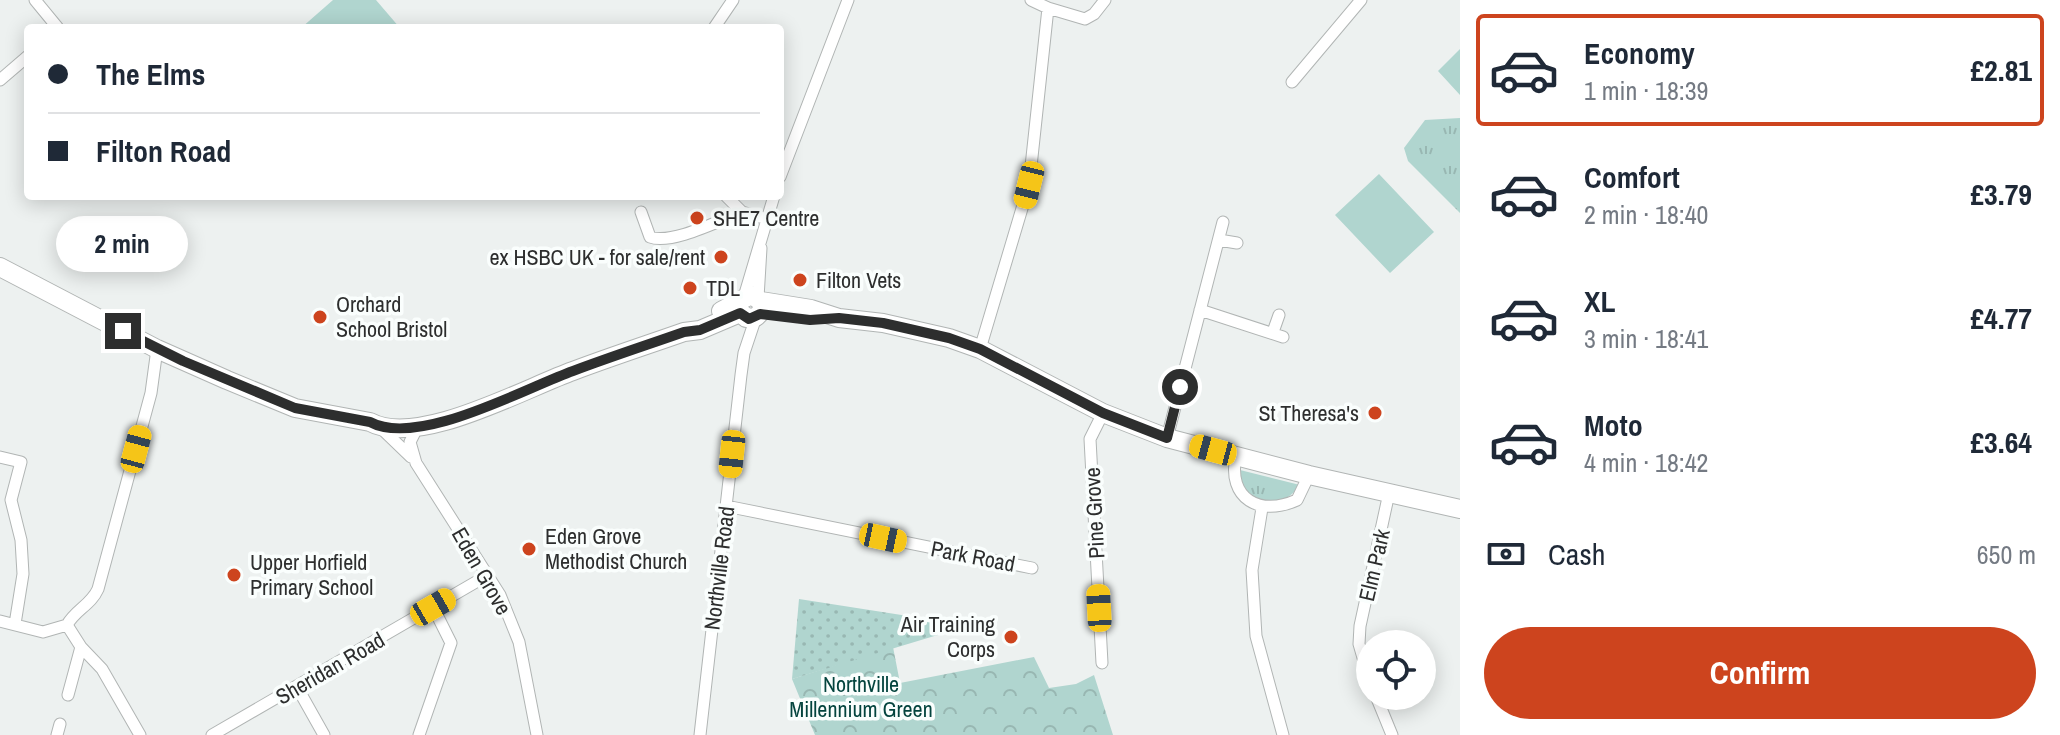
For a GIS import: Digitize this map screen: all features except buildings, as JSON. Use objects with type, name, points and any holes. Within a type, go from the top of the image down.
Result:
[{"type":"main road","points":[[0,267],[157,349],[295,408],[375,425],[442,423],[750,307],[811,309],[839,318],[919,331],[980,349],[1103,413],[1167,438],[1309,475],[1387,503],[1460,509]]},
{"type":"main road","points":[[375,425],[380,418],[447,413],[455,416]]},
{"type":"street","points":[[35,0],[55,24]]},
{"type":"street","points":[[717,24],[733,0]]},
{"type":"street","points":[[784,167],[848,0]]},
{"type":"street","points":[[1031,0],[1085,19],[1094,14],[1105,0]]},
{"type":"street","points":[[1292,82],[1361,0]]},
{"type":"street","points":[[980,349],[1029,185],[1048,8]]},
{"type":"street","points":[[0,80],[24,59]]},
{"type":"street","points":[[730,200],[742,212],[767,219]]},
{"type":"street","name":"Northville Road","points":[[700,735],[754,258],[773,200]]},
{"type":"street","points":[[641,212],[650,237],[658,240],[742,212]]},
{"type":"street","points":[[1167,438],[1223,222]]},
{"type":"street","points":[[1219,240],[1237,243]]},
{"type":"street","points":[[1200,310],[1278,335],[1279,315]]},
{"type":"street","points":[[0,621],[43,632],[67,625],[74,614],[93,600],[151,393],[157,349]]},
{"type":"street","name":"Pine Grove","points":[[1102,663],[1090,439],[1103,413]]},
{"type":"street","name":"Eden Grove","points":[[375,425],[416,463],[500,595],[519,642],[537,735]]},
{"type":"street","points":[[416,463],[410,442],[418,426]]},
{"type":"street","points":[[1236,456],[1234,474],[1241,494],[1262,508],[1297,500],[1309,475]]},
{"type":"street","points":[[0,457],[21,462],[6,498],[21,540],[23,574],[15,624]]},
{"type":"street","name":"Elm Park","points":[[1360,630],[1387,503]]},
{"type":"street","name":"Park Road","points":[[726,506],[1032,568]]},
{"type":"street","points":[[1262,508],[1252,570],[1256,636],[1283,735]]},
{"type":"street","name":"Sheridan Road","points":[[212,735],[488,575]]},
{"type":"street","points":[[419,735],[451,643],[433,607]]},
{"type":"street","points":[[67,625],[81,647],[102,669],[140,735]]},
{"type":"street","points":[[68,695],[81,647]]},
{"type":"street","points":[[297,687],[324,735]]},
{"type":"street","points":[[1382,710],[1392,735]]},
{"type":"green space","points":[[333,0],[376,0],[397,24],[306,24]]},
{"type":"green space","points":[[1460,49],[1460,95],[1438,71]]},
{"type":"green space","points":[[1460,118],[1460,213],[1408,161],[1404,148],[1425,120]]},
{"type":"green space","points":[[1379,174],[1434,232],[1390,273],[1335,215]]},
{"type":"green space","points":[[1240,470],[1300,485],[1281,500],[1257,501],[1243,488]]},
{"type":"green space","points":[[799,599],[940,621],[941,634],[792,679]]},
{"type":"green space","name":"Northville Millennium Green","points":[[893,647],[900,683],[1034,657],[1049,688],[1076,684],[1094,675],[1113,735],[815,735],[792,679]]},
{"type":"place","name":"SHE7 Centre","points":[[697,218]]},
{"type":"place","name":"ex HSBC UK - for sale/rent","points":[[721,257]]},
{"type":"place","name":"Filton Vets","points":[[800,280]]},
{"type":"place","name":"TDL","points":[[690,288]]},
{"type":"place","name":"Orchard School Bristol","points":[[320,317]]},
{"type":"place","name":"St Theresa's","points":[[1375,413]]},
{"type":"place","name":"Eden Grove Methodist Church","points":[[529,549]]},
{"type":"place","name":"Upper Horfield Primary School","points":[[234,575]]},
{"type":"place","name":"Air Training Corps","points":[[1011,637]]},
{"type":"route","points":[[123,331],[183,361],[295,408],[370,422],[380,427],[449,421],[575,370],[684,332],[700,330],[740,313],[749,319],[760,314],[883,323],[949,338],[980,349],[1103,413],[1167,438],[1180,387]]}]
